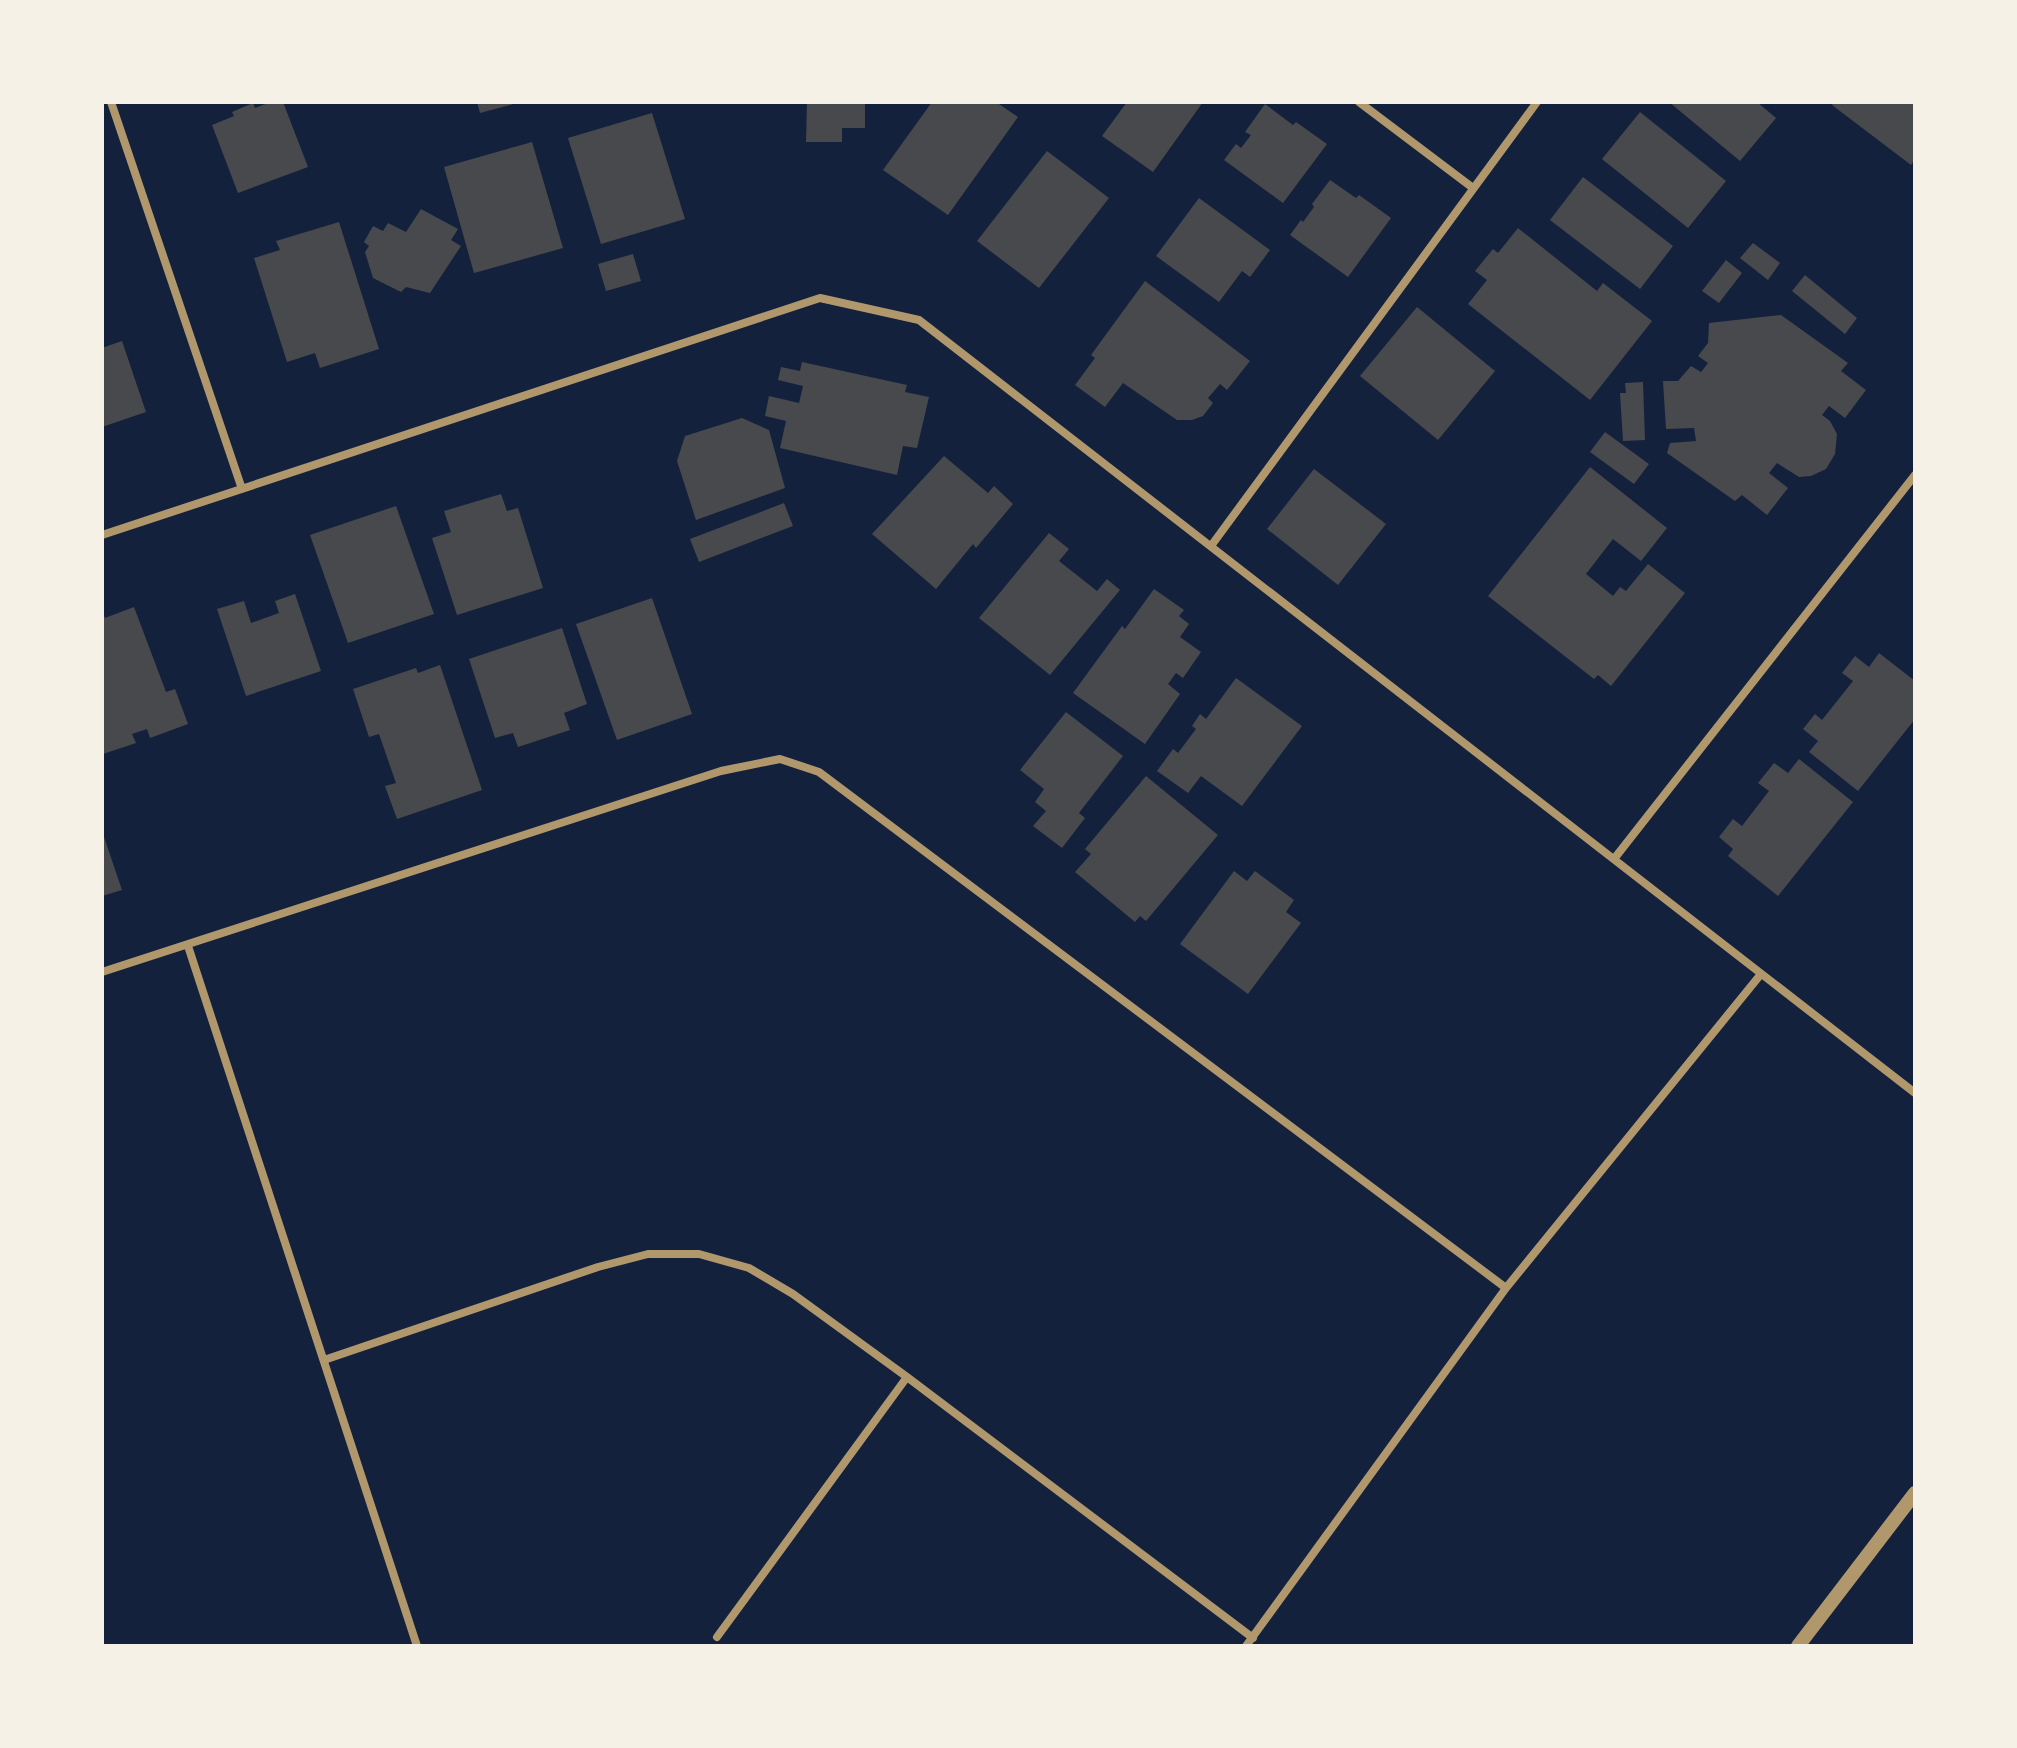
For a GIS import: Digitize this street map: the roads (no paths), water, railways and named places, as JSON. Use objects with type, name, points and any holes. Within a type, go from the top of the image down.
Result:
[{"type":"street","points":[[111,102],[242,489]]},
{"type":"street","points":[[1359,102],[1473,188]]},
{"type":"street","points":[[1211,546],[1537,102]]},
{"type":"street","points":[[102,535],[820,298],[919,320],[1915,1093]]},
{"type":"street","points":[[1614,859],[1915,475]]},
{"type":"street","points":[[102,972],[721,771],[780,759],[819,772],[1506,1288]]},
{"type":"street","points":[[188,946],[417,1646]]},
{"type":"street","points":[[1246,1646],[1506,1288],[1761,974]]},
{"type":"street","points":[[324,1360],[598,1267],[648,1254],[699,1254],[749,1268],[793,1294],[907,1377],[1253,1638]]},
{"type":"street","points":[[717,1637],[907,1377]]},
{"type":"street","points":[[1798,1646],[1915,1493]]}]
